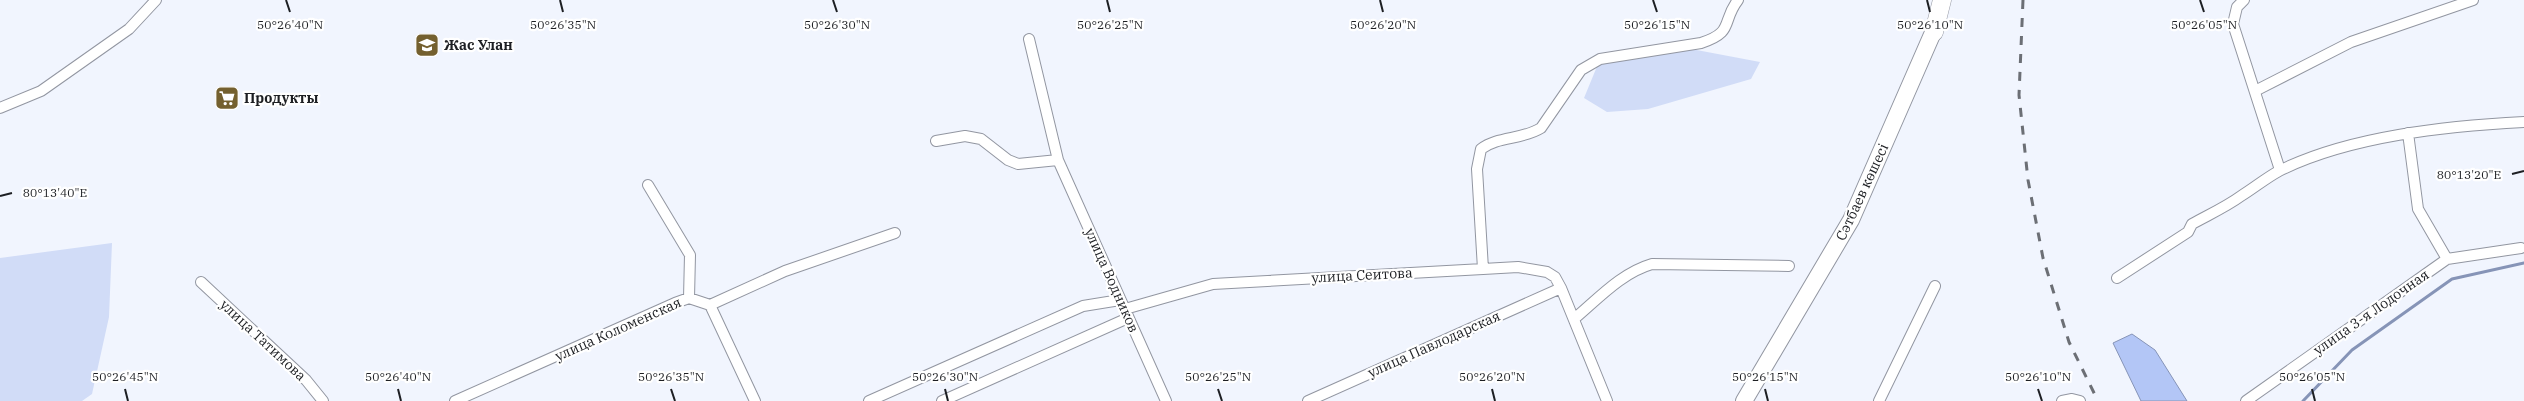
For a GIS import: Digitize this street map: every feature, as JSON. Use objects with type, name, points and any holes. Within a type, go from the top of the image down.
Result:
[{"type":"highway","points":[[1934,32],[1942,0]]},
{"type":"main road","name":"Сәтбаев көшесі","points":[[1744,401],[1851,220],[1934,32],[1946,0]]},
{"type":"street","points":[[0,108],[40,91],[129,29],[156,0]]},
{"type":"street","points":[[1483,268],[1477,169],[1481,149],[1490,142],[1532,134],[1541,128],[1581,70],[1590,63],[1600,59],[1701,43],[1714,39],[1722,33],[1738,0]]},
{"type":"street","points":[[2244,0],[2237,7],[2234,24],[2280,170]]},
{"type":"street","points":[[2255,91],[2352,42],[2473,0]]},
{"type":"street","name":"улица Водников","points":[[1029,39],[1058,160],[1166,401]]},
{"type":"street","points":[[2117,278],[2188,232],[2192,224],[2240,197],[2280,170],[2326,153],[2408,133],[2461,125],[2524,122]]},
{"type":"street","points":[[2408,133],[2418,209],[2448,259]]},
{"type":"street","points":[[936,141],[965,136],[981,139],[1008,160],[1018,164],[1058,160]]},
{"type":"street","points":[[648,185],[690,255],[689,298]]},
{"type":"street","points":[[756,401],[710,305],[784,271],[895,233]]},
{"type":"street","name":"улица 3-я Лодочная","points":[[2246,401],[2448,259],[2521,248]]},
{"type":"street","points":[[1574,319],[1627,275],[1637,268],[1652,264],[1788,266]]},
{"type":"street","name":"улица Сеитова","points":[[942,401],[1125,309],[1213,284],[1518,267],[1547,272],[1554,277],[1561,288],[1607,401]]},
{"type":"street","name":"улица Татимова","points":[[201,282],[306,380],[323,401]]},
{"type":"street","points":[[1879,401],[1935,286]]},
{"type":"street","name":"улица Павлодарская","points":[[1308,401],[1561,288]]},
{"type":"street","name":"улица Коломенская","points":[[455,401],[689,298],[710,305]]},
{"type":"street","name":"улица Сеитова","points":[[869,401],[1083,306],[1125,309]]},
{"type":"street","points":[[2062,401],[2072,399],[2080,401]]},
{"type":"shaded area","points":[[1686,48],[1760,62],[1751,79],[1648,109],[1607,112],[1584,98],[1598,64]]},
{"type":"shaded area","points":[[112,243],[109,317],[92,394],[82,401],[0,401],[0,258]]},
{"type":"water","points":[[2132,334],[2155,350],[2187,401],[2141,401],[2113,343]]},
{"type":"waterway","points":[[2303,401],[2352,350],[2452,279],[2524,263]]},
{"type":"railway","points":[[2023,0],[2019,95],[2028,180],[2043,258],[2069,342],[2098,401]]},
{"type":"place","name":"Жас Улан","points":[[427,45]]},
{"type":"place","name":"Продукты","points":[[227,98]]}]
